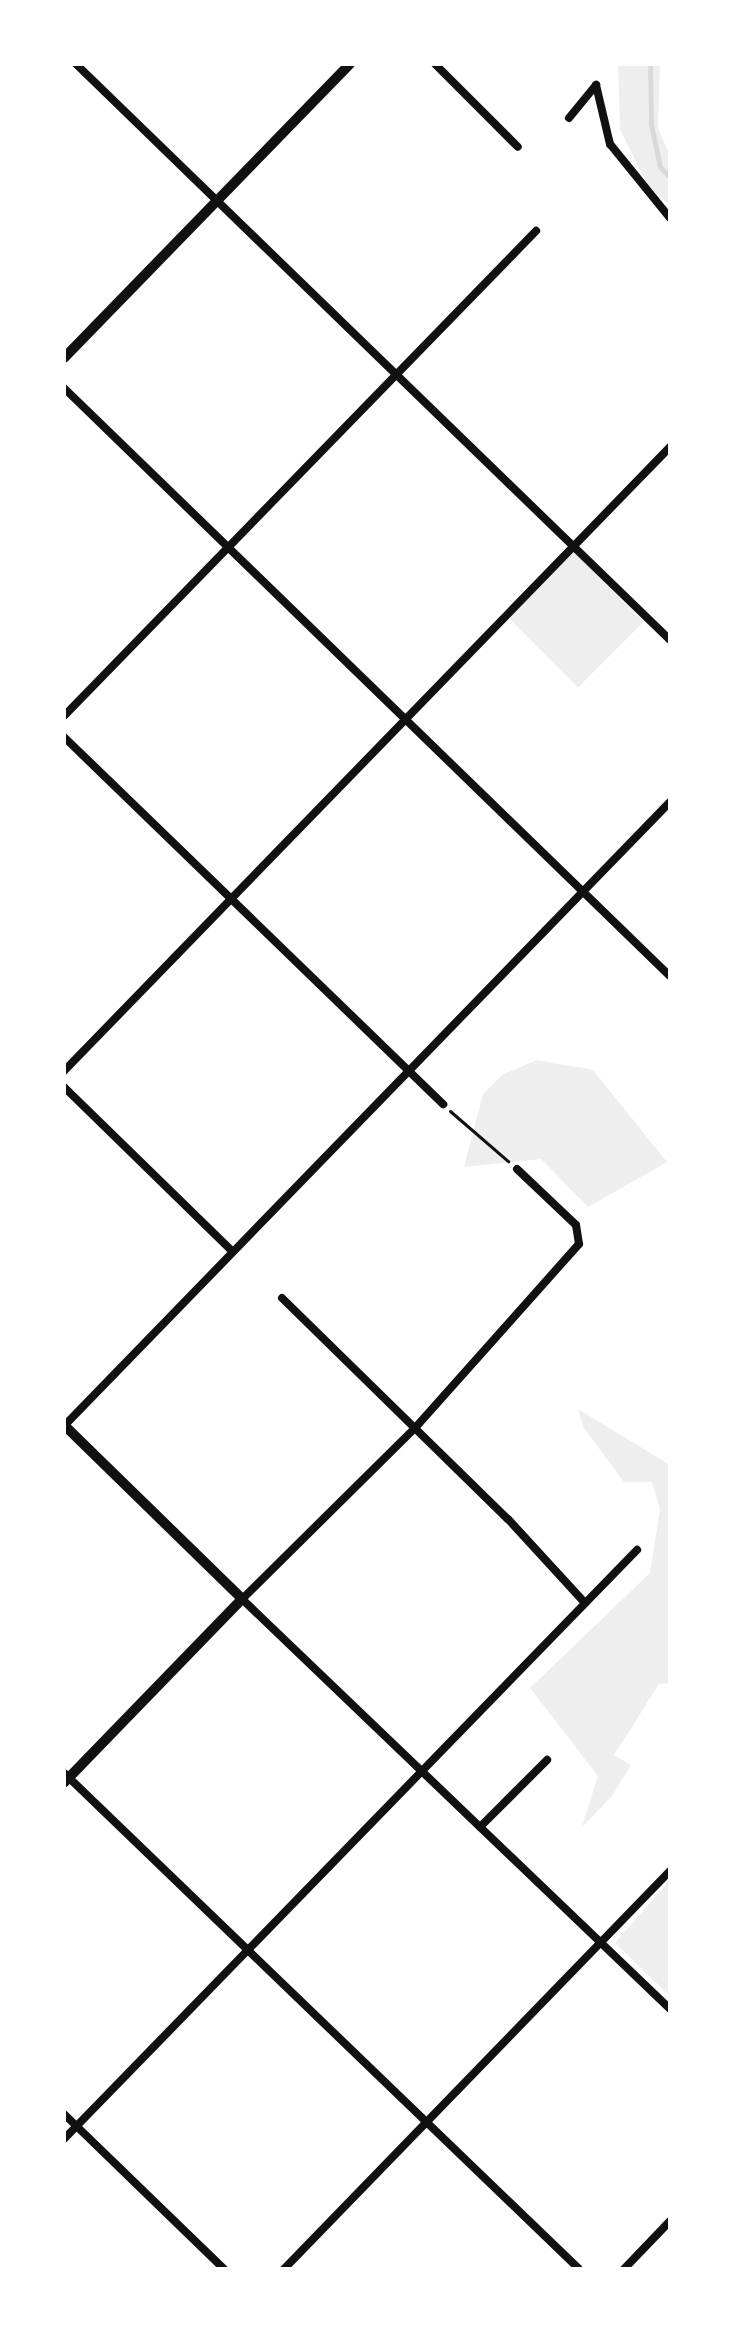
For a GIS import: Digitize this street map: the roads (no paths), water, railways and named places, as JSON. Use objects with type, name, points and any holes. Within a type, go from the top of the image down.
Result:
[{"type":"street","points":[[76,64],[670,640]]},
{"type":"street","points":[[64,358],[350,64]]},
{"type":"street","points":[[435,64],[518,147]]},
{"type":"street","points":[[569,118],[596,85],[610,144],[670,218]]},
{"type":"street","points":[[64,716],[536,231]]},
{"type":"street","points":[[64,388],[670,976]]},
{"type":"street","points":[[64,1071],[670,447]]},
{"type":"street","points":[[64,737],[443,1104]]},
{"type":"street","points":[[670,802],[406,1069],[64,1426],[670,2009]]},
{"type":"street","points":[[64,1087],[233,1252]]},
{"type":"street","points":[[517,1169],[581,1236],[416,1427],[66,1778],[249,1948],[579,2269]]},
{"type":"street","points":[[282,1298],[416,1427],[584,1602]]},
{"type":"street","points":[[64,2139],[637,1550]]},
{"type":"street","points":[[480,1827],[547,1760]]},
{"type":"street","points":[[284,2269],[670,1871]]},
{"type":"street","points":[[64,2114],[224,2269]]},
{"type":"street","points":[[624,2269],[670,2221]]},
{"type":"waterway","points":[[650,64],[651,124],[660,167],[670,177]]}]
